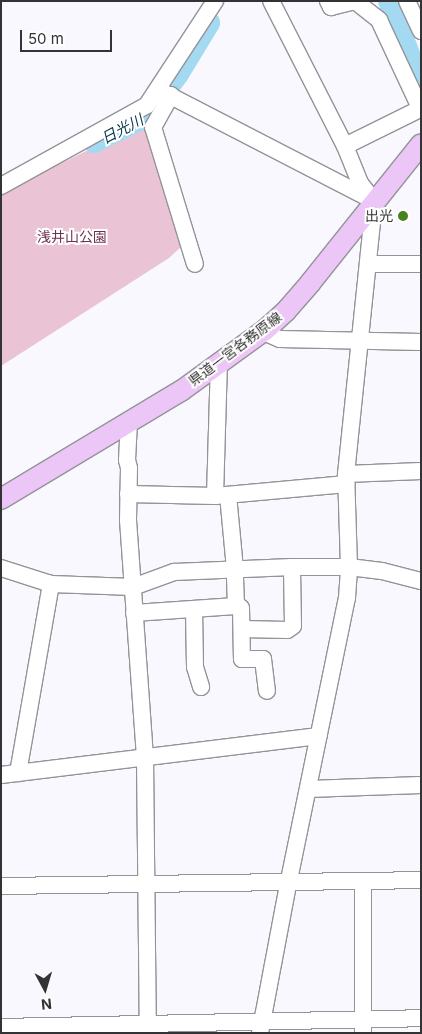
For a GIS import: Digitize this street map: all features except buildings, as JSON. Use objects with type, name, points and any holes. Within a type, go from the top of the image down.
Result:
[{"type":"main road","name":"県道一宮各務原線","points":[[1,499],[219,365],[265,330],[286,311],[311,282],[421,144]]},
{"type":"street","points":[[196,264],[153,127],[165,93],[215,1]]},
{"type":"street","points":[[261,1027],[289,880],[343,625],[349,567],[346,479],[374,201],[360,183],[345,146],[271,1]]},
{"type":"street","points":[[328,1],[331,8],[355,1],[379,20],[421,109],[345,146]]},
{"type":"street","points":[[407,1],[421,31]]},
{"type":"street","points":[[1,186],[165,93]]},
{"type":"street","points":[[165,93],[374,201]]},
{"type":"street","points":[[368,264],[421,264]]},
{"type":"street","points":[[265,330],[268,334],[280,339],[421,342]]},
{"type":"street","points":[[219,365],[222,495],[235,569],[236,604],[240,608],[242,659],[263,659],[266,691]]},
{"type":"street","points":[[129,422],[126,460],[129,468],[128,494],[134,613],[145,757],[148,1029]]},
{"type":"street","points":[[128,494],[222,495],[346,479],[421,472]]},
{"type":"street","points":[[242,630],[286,630],[293,626],[292,567]]},
{"type":"street","points":[[1,568],[51,584],[133,587],[174,572],[292,567],[349,567],[421,581]]},
{"type":"street","points":[[51,584],[9,774],[319,736]]},
{"type":"street","points":[[134,613],[236,606],[236,604]]},
{"type":"street","points":[[194,609],[196,667],[201,687]]},
{"type":"street","points":[[308,789],[421,785]]},
{"type":"street","points":[[1,886],[147,885],[289,880],[421,880]]},
{"type":"street","points":[[363,881],[363,1026]]},
{"type":"street","points":[[1,1027],[148,1029],[363,1026],[421,1018]]},
{"type":"green space","name":"浅井山公園","points":[[145,122],[172,219],[182,246],[169,258],[1,366],[1,193]]},
{"type":"waterway","points":[[389,1],[421,86]]},
{"type":"waterway","name":"日光川","points":[[94,142],[147,116],[178,74],[209,23]]},
{"type":"place","name":"出光","points":[[403,216]]}]
